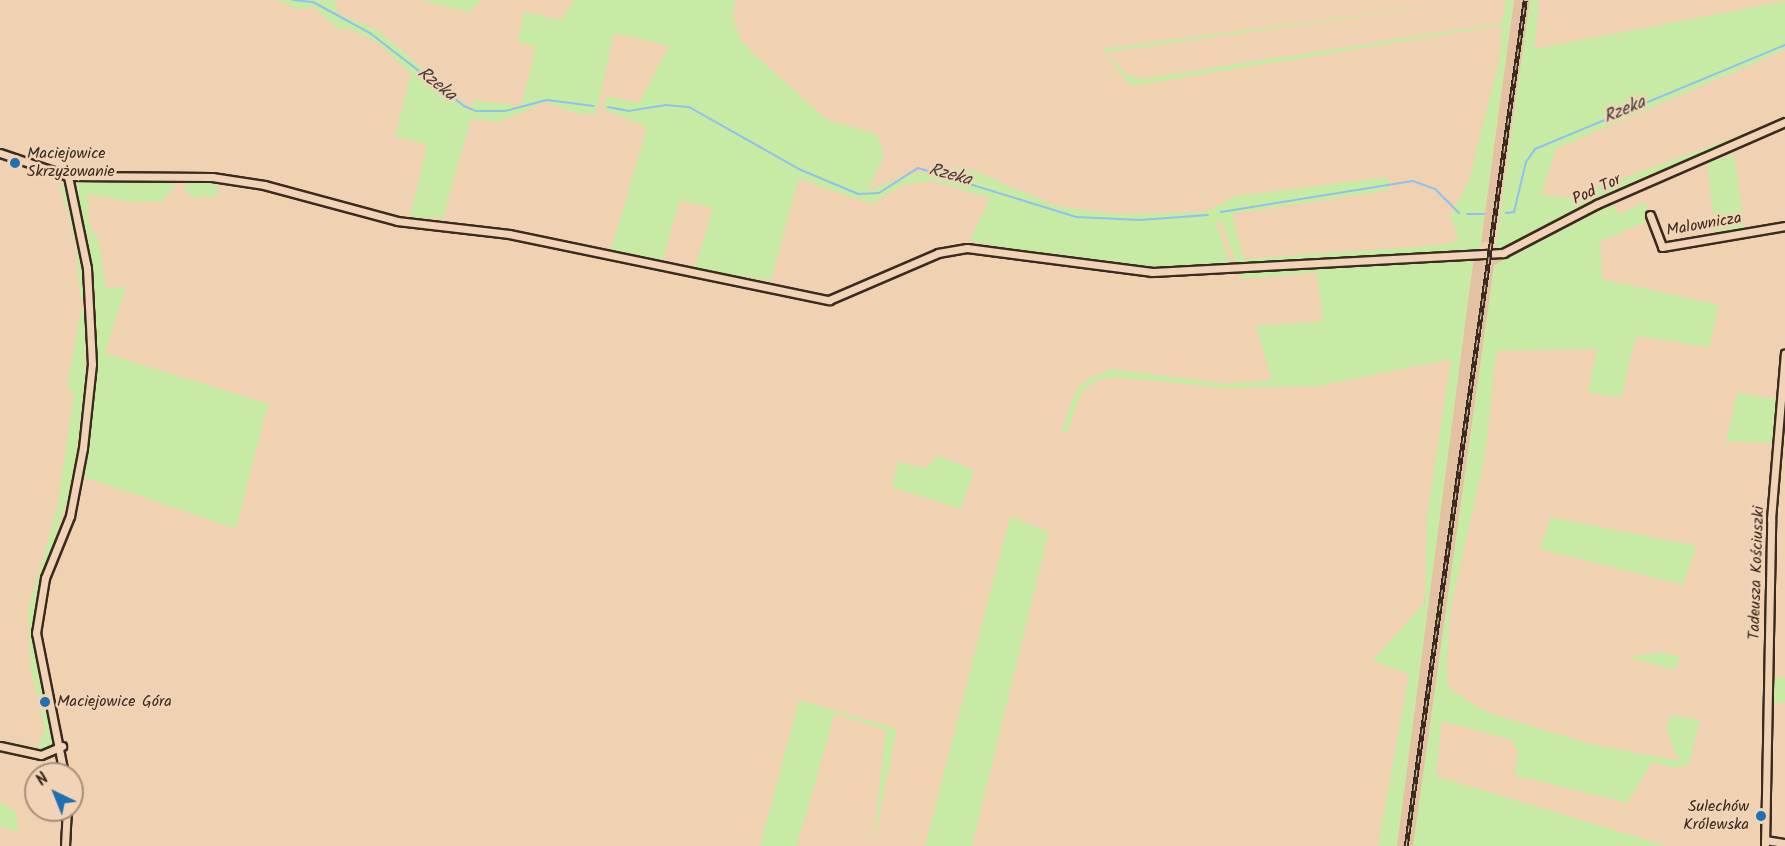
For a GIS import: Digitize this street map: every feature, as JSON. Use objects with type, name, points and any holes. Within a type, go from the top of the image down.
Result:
[{"type":"street","name":"Pod Tor","points":[[0,153],[68,176],[212,177],[264,185],[397,221],[510,234],[830,300],[938,253],[967,248],[1152,272],[1503,253],[1597,204],[1785,122]]},
{"type":"street","points":[[63,762],[62,746],[36,633],[45,578],[70,516],[83,448],[92,364],[87,268],[68,176]]},
{"type":"street","name":"Malownicza","points":[[1650,215],[1662,247],[1785,226]]},
{"type":"street","name":"Tadeusza Kościuszki","points":[[1765,843],[1771,519],[1785,354]]},
{"type":"street","points":[[0,746],[41,755],[62,746]]},
{"type":"street","points":[[65,846],[66,822]]},
{"type":"street","points":[[1765,843],[1785,843]]},
{"type":"shaded area","points":[[1514,0],[1530,0],[1494,243],[1481,242]]},
{"type":"shaded area","points":[[1474,256],[1502,258],[1450,612],[1427,846],[1389,846]]},
{"type":"green space","points":[[277,0],[335,0],[337,13],[379,31],[470,109],[474,100],[521,106],[536,47],[518,42],[524,12],[562,20],[574,0],[735,0],[733,16],[740,39],[754,54],[826,119],[878,135],[884,157],[867,191],[916,173],[965,167],[1056,206],[1116,214],[1204,212],[1236,196],[1388,177],[1389,190],[1232,214],[1244,259],[1441,245],[1459,240],[1450,217],[1470,177],[1500,57],[1502,25],[1131,86],[1102,49],[1478,0],[1106,52],[1127,75],[1141,79],[1502,23],[1505,0],[1514,0],[1480,249],[1240,264],[1235,262],[1221,220],[1216,223],[1230,263],[1226,266],[1112,266],[970,241],[990,198],[933,181],[902,185],[871,204],[799,179],[771,280],[694,270],[713,208],[680,200],[663,260],[611,250],[647,127],[603,109],[607,96],[639,103],[669,46],[614,33],[596,114],[574,113],[546,102],[498,122],[471,119],[443,218],[410,217],[427,145],[395,136],[411,74],[378,43],[351,29],[338,29],[314,7],[297,9]]},
{"type":"green space","points":[[425,0],[483,0],[468,12],[424,1]]},
{"type":"green space","points":[[1530,0],[1539,0],[1535,49],[1785,1],[1785,50],[1556,149],[1542,194],[1568,198],[1785,119],[1495,251]]},
{"type":"green space","points":[[1734,154],[1745,230],[1716,235],[1707,163]]},
{"type":"green space","points":[[98,178],[176,184],[163,201],[131,202],[88,194],[89,223],[99,241],[106,288],[126,287],[105,353],[268,404],[236,529],[81,476],[96,353],[92,269],[76,184]]},
{"type":"green space","points":[[218,181],[216,198],[201,195],[198,200],[184,191],[186,182]]},
{"type":"green space","points":[[60,184],[65,185],[83,267],[85,298],[80,298],[76,245]]},
{"type":"green space","points":[[1646,202],[1649,220],[1600,242],[1602,279],[1719,305],[1709,347],[1636,336],[1621,398],[1588,392],[1597,349],[1496,351],[1486,451],[1450,612],[1446,680],[1451,690],[1486,712],[1590,744],[1679,761],[1666,729],[1671,715],[1700,720],[1689,764],[1676,768],[1652,762],[1627,803],[1514,775],[1518,753],[1512,740],[1442,721],[1436,776],[1666,846],[1413,846],[1494,265],[1613,204],[1619,214]]},
{"type":"green space","points":[[1474,256],[1397,846],[1378,846],[1409,674],[1372,661],[1425,602],[1427,515],[1451,359],[1319,386],[1227,388],[1118,377],[1096,380],[1081,393],[1067,434],[1062,430],[1076,390],[1090,378],[1111,369],[1227,384],[1272,380],[1256,326],[1323,321],[1317,272],[1242,279],[1239,273]]},
{"type":"green space","points":[[81,309],[86,310],[85,379],[78,443],[69,494],[35,603],[35,649],[55,741],[51,749],[38,752],[0,739],[36,748],[45,729],[31,672],[28,610],[57,508],[74,393],[67,388]]},
{"type":"green space","points":[[1737,393],[1779,399],[1777,443],[1726,441]]},
{"type":"green space","points":[[938,455],[974,470],[961,509],[892,487],[898,462],[927,468]]},
{"type":"green space","points":[[1010,516],[1049,532],[972,846],[925,846]]},
{"type":"green space","points":[[1551,517],[1697,546],[1683,585],[1540,549]]},
{"type":"green space","points":[[1660,652],[1680,657],[1675,670],[1628,657]]},
{"type":"green space","points":[[1770,678],[1785,678],[1785,702],[1770,704]]},
{"type":"green space","points":[[799,700],[897,729],[873,846],[886,730],[835,713],[797,846],[760,846]]},
{"type":"green space","points":[[0,803],[16,811],[18,832],[0,826]]},
{"type":"waterway","name":"Rzeka","points":[[293,0],[313,2],[370,33],[464,106],[476,111],[505,111],[547,100],[594,106]]},
{"type":"waterway","name":"Rzeka","points":[[1506,213],[1514,212],[1526,162],[1535,149],[1785,45]]},
{"type":"waterway","name":"Rzeka","points":[[608,107],[628,111],[665,105],[689,107],[801,170],[858,194],[879,193],[918,168],[1076,217],[1140,220],[1208,215]]},
{"type":"waterway","name":"Rzeka","points":[[1221,212],[1413,181],[1435,189],[1459,213]]},
{"type":"waterway","name":"Rzeka","points":[[1467,214],[1484,214]]},
{"type":"railway","points":[[1406,846],[1525,0]]},
{"type":"place","name":"Maciejowice Skrzyżowanie","points":[[15,163]]},
{"type":"place","name":"Maciejowice Góra","points":[[45,702]]},
{"type":"place","name":"Sulechów Królewska","points":[[1761,816]]}]
